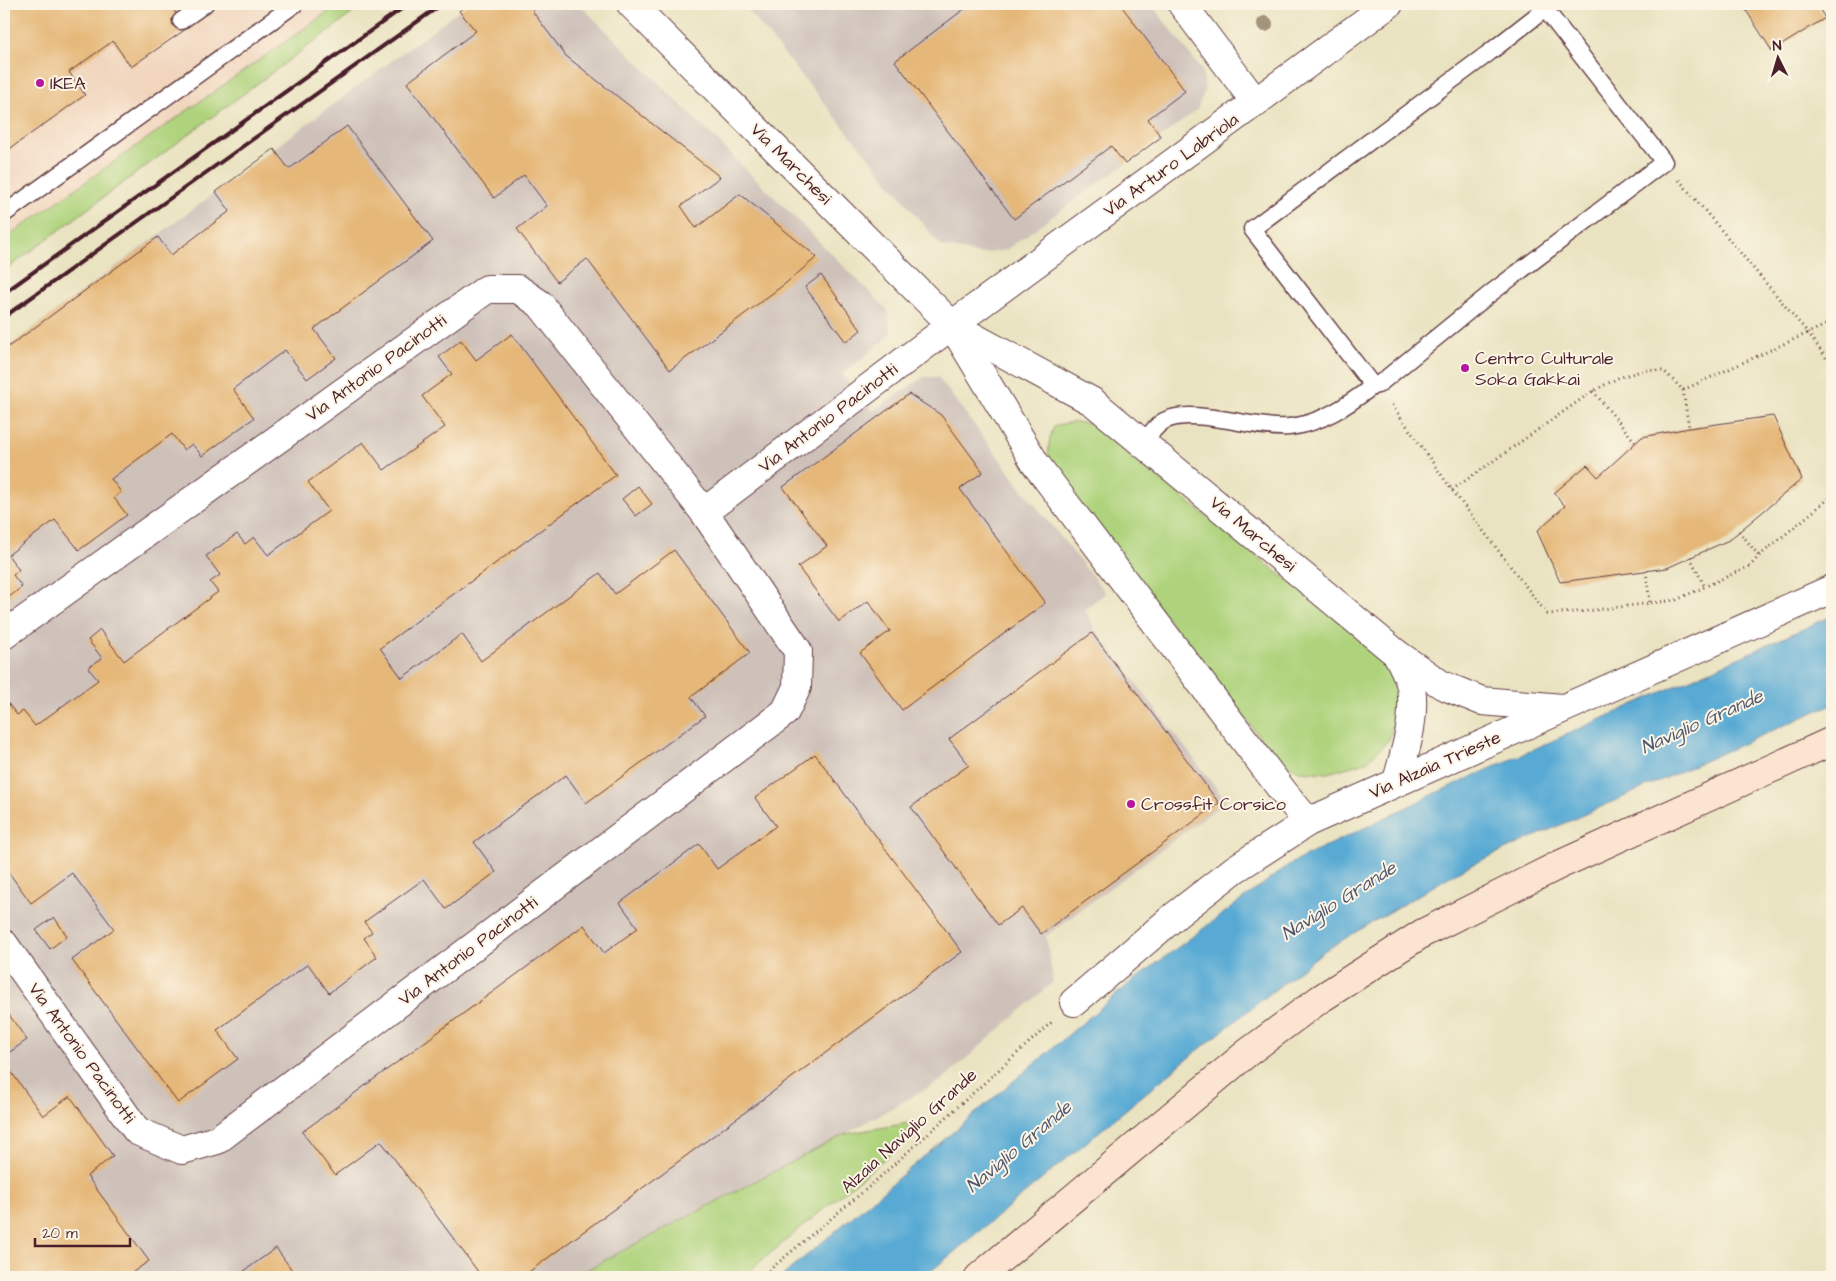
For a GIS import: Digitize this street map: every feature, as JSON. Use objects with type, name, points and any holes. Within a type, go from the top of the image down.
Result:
[{"type":"main road","points":[[979,1277],[1247,1053],[1320,999],[1423,933],[1559,865],[1832,741]]},
{"type":"street","name":"Via Marchesi","points":[[631,4],[952,325],[1035,463],[1308,822]]},
{"type":"street","points":[[1182,4],[1256,103]]},
{"type":"street","name":"Via Arturo Labriola","points":[[952,325],[1389,4]]},
{"type":"street","name":"Via Antonio Pacinotti","points":[[4,635],[487,289],[518,289],[540,304],[704,512],[798,651],[797,687],[785,712],[217,1140],[182,1150],[137,1131],[4,944]]},
{"type":"street","name":"Via Marchesi","points":[[952,325],[1093,402],[1397,654],[1442,684],[1482,701],[1564,708]]},
{"type":"street","name":"Via Antonio Pacinotti","points":[[704,512],[952,325]]},
{"type":"street","name":"Via Alzaia Trieste","points":[[1074,1002],[1176,915],[1235,868],[1308,822],[1832,589]]},
{"type":"street","points":[[1397,654],[1410,686],[1412,711],[1397,781]]},
{"type":"lane","points":[[180,20],[205,4]]},
{"type":"lane","points":[[4,214],[294,4]]},
{"type":"lane","points":[[1143,442],[1164,421],[1183,416],[1202,416],[1263,426],[1288,427],[1317,420],[1348,405],[1375,385],[1491,293],[1664,162],[1545,9],[1252,229],[1375,385]]},
{"type":"path","points":[[1664,162],[1808,333],[1832,366]]},
{"type":"path","points":[[1683,390],[1832,322]]},
{"type":"path","points":[[1452,490],[1593,391],[1618,378],[1644,370],[1664,371],[1683,390],[1689,428]]},
{"type":"path","points":[[1375,385],[1547,614],[1676,600],[1750,566],[1759,556],[1832,496]]},
{"type":"path","points":[[1593,391],[1636,443]]},
{"type":"path","points":[[1739,531],[1759,556]]},
{"type":"path","points":[[1690,558],[1705,587]]},
{"type":"path","points":[[1646,571],[1650,603]]},
{"type":"path","name":"Alzaia Naviglio Grande","points":[[761,1277],[870,1186],[1074,1002]]},
{"type":"shaded area","points":[[4,4],[339,4],[4,239]]},
{"type":"shaded area","points":[[468,4],[579,4],[888,310],[891,334],[842,375],[873,411],[924,377],[938,377],[1026,494],[1106,593],[1085,609],[1094,628],[1226,801],[1046,936],[1053,982],[942,1080],[845,1134],[573,1277],[4,1277],[4,350]]},
{"type":"shaded area","points":[[743,4],[1151,4],[1202,70],[1205,90],[1197,110],[1125,164],[1006,250],[981,254],[941,246]]},
{"type":"green space","points":[[339,4],[365,4],[4,271],[4,239]]},
{"type":"green space","points":[[1071,422],[1088,423],[1377,651],[1394,674],[1397,710],[1389,740],[1366,762],[1328,773],[1299,771],[1274,756],[1053,469],[1049,458],[1049,448],[1054,426]]},
{"type":"green space","points":[[914,1122],[891,1153],[742,1277],[573,1277],[845,1134]]},
{"type":"water","name":"Naviglio Grande","points":[[1832,616],[1832,704],[1464,868],[1324,951],[1182,1063],[924,1277],[781,1277],[1130,983],[1290,864],[1440,791]]},
{"type":"building","name":"IKEA","points":[[4,4],[170,4],[186,29],[131,67],[113,41],[69,72],[85,95],[4,153]]},
{"type":"building","points":[[468,4],[533,4],[533,12],[566,56],[720,177],[681,206],[696,228],[740,194],[817,257],[786,283],[670,370],[587,259],[557,282],[517,229],[547,206],[524,175],[494,198],[407,83],[476,31],[459,11]]},
{"type":"building","points":[[971,4],[1120,4],[1185,91],[1148,119],[1161,137],[1125,164],[1111,146],[1014,219],[895,61]]},
{"type":"building","points":[[1742,4],[1816,4],[1825,18],[1772,51]]},
{"type":"building","points":[[347,126],[433,241],[314,329],[336,358],[307,379],[285,350],[233,389],[254,418],[202,456],[192,444],[184,450],[172,434],[111,479],[121,492],[114,498],[127,515],[79,550],[55,520],[8,555],[19,570],[13,575],[22,587],[4,601],[4,350],[158,237],[171,255],[230,211],[216,192],[274,149],[289,169]]},
{"type":"building","points":[[821,275],[861,330],[846,342],[805,287]]},
{"type":"building","points":[[512,334],[616,475],[380,648],[402,678],[462,634],[481,661],[600,573],[615,594],[674,550],[750,653],[691,697],[705,716],[586,803],[566,775],[474,842],[496,872],[446,909],[424,879],[364,922],[372,932],[364,938],[377,957],[329,993],[308,964],[217,1030],[238,1059],[178,1103],[72,960],[114,929],[72,873],[31,903],[4,866],[4,702],[6,701],[17,715],[23,711],[35,726],[98,680],[88,668],[102,658],[88,640],[100,630],[124,661],[218,592],[210,582],[220,575],[206,556],[237,534],[245,544],[254,537],[268,555],[329,511],[308,482],[363,442],[384,470],[445,427],[422,396],[452,374],[439,357],[461,340],[476,360]]},
{"type":"building","points":[[909,394],[941,415],[983,472],[960,489],[1045,603],[902,710],[860,653],[890,631],[868,601],[839,622],[798,567],[827,546],[783,487]]},
{"type":"building","points":[[1773,416],[1802,479],[1729,540],[1667,568],[1560,582],[1537,531],[1565,506],[1554,493],[1587,465],[1598,477],[1642,437]]},
{"type":"building","points":[[638,486],[652,504],[636,516],[622,499]]},
{"type":"building","points":[[1092,633],[1219,803],[1041,934],[1022,908],[998,925],[911,807],[969,765],[949,739]]},
{"type":"building","points":[[815,754],[962,952],[522,1277],[482,1277],[381,1141],[335,1175],[302,1132],[584,925],[604,953],[638,928],[620,903],[699,844],[717,869],[776,826],[755,798]]},
{"type":"building","points":[[54,917],[67,936],[50,949],[36,930]]},
{"type":"building","points":[[4,1008],[27,1040],[4,1056]]},
{"type":"building","points":[[4,1062],[43,1116],[70,1096],[113,1156],[87,1176],[149,1261],[126,1277],[4,1277]]},
{"type":"building","points":[[276,1248],[297,1277],[236,1277]]},
{"type":"railway","points":[[4,293],[408,4]]},
{"type":"railway","points":[[4,317],[442,4]]},
{"type":"place","name":"IKEA","points":[[40,83]]},
{"type":"place","name":"Centro Culturale Soka Gakkai","points":[[1465,368]]},
{"type":"place","name":"Crossfit Corsico","points":[[1131,804]]}]
